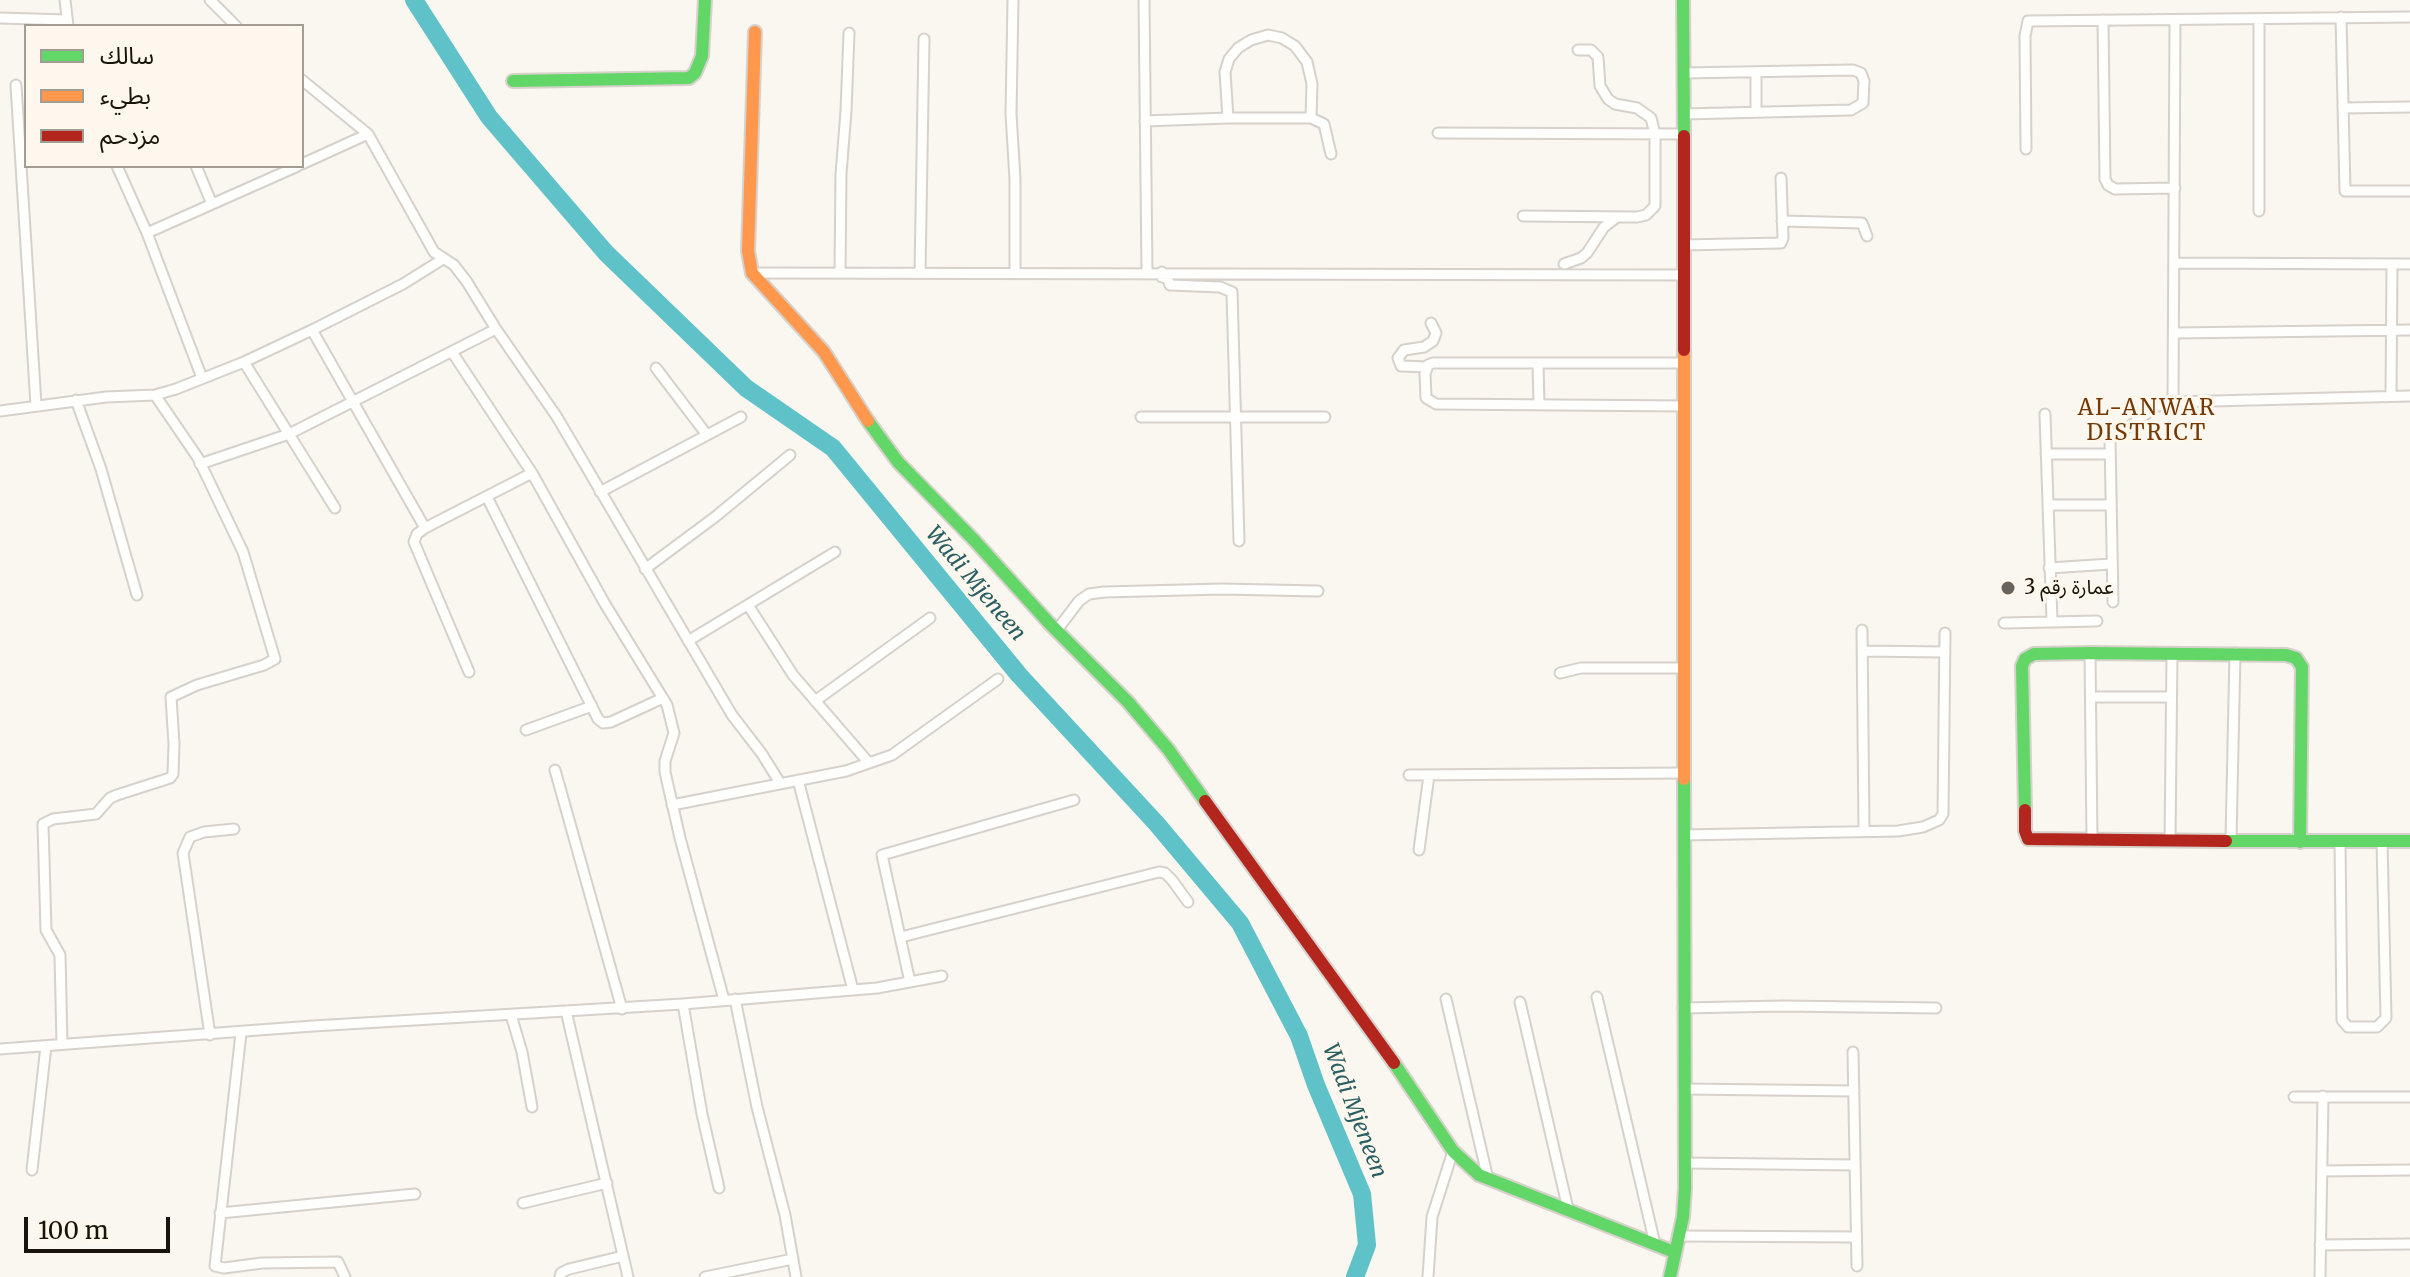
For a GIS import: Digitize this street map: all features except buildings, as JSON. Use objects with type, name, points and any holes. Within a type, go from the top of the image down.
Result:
[{"type":"street","points":[[0,18],[67,23],[65,0]]},
{"type":"street","points":[[210,0],[234,24]]},
{"type":"street","points":[[513,81],[689,78],[695,73],[702,56],[705,0]]},
{"type":"street","points":[[1013,0],[1011,114],[1015,273]]},
{"type":"street","points":[[1144,0],[1147,272]]},
{"type":"street","points":[[1670,1277],[1685,1205],[1683,0]]},
{"type":"street","points":[[2341,17],[2345,191],[2410,191]]},
{"type":"street","points":[[2026,149],[2025,36],[2028,21],[2410,17]]},
{"type":"street","points":[[2259,19],[2259,211]]},
{"type":"street","points":[[2103,20],[2105,179],[2115,189],[2175,188]]},
{"type":"street","points":[[2173,402],[2175,20]]},
{"type":"street","points":[[755,32],[748,251],[752,273],[824,352],[898,462],[1128,702],[1168,749],[1380,1041],[1453,1151],[1479,1175],[1674,1252]]},
{"type":"street","points":[[840,273],[841,174],[849,33]]},
{"type":"street","points":[[1228,118],[1225,72],[1229,59],[1244,44],[1268,35],[1282,38],[1295,46],[1307,62],[1312,84],[1311,118]]},
{"type":"street","points":[[920,273],[924,39]]},
{"type":"street","points":[[1523,216],[1646,215],[1655,206],[1655,134],[1651,118],[1646,112],[1608,99],[1600,86],[1598,57],[1591,50],[1578,50]]},
{"type":"street","points":[[1683,73],[1853,70],[1861,73],[1864,81],[1863,103],[1859,108],[1683,114]]},
{"type":"street","points":[[1756,72],[1756,111]]},
{"type":"street","points":[[304,82],[368,134],[434,252],[461,273],[557,417],[732,715],[780,783]]},
{"type":"street","points":[[16,85],[36,405]]},
{"type":"street","points":[[2343,108],[2410,107]]},
{"type":"street","points":[[1145,121],[1311,118],[1324,124],[1331,154]]},
{"type":"street","points":[[1438,133],[1683,134]]},
{"type":"street","points":[[304,163],[368,134]]},
{"type":"street","points":[[118,168],[147,233],[202,378]]},
{"type":"street","points":[[197,168],[212,204]]},
{"type":"street","points":[[147,233],[293,168]]},
{"type":"street","points":[[1683,245],[1781,243],[1781,178]]},
{"type":"street","points":[[1564,264],[1587,253],[1604,227],[1617,217]]},
{"type":"street","points":[[1782,221],[1862,223],[1867,236]]},
{"type":"street","points":[[0,411],[76,400],[155,395],[244,362],[312,330],[403,284],[443,259]]},
{"type":"street","points":[[2174,263],[2410,264]]},
{"type":"street","points":[[2391,396],[2392,264]]},
{"type":"street","points":[[1162,272],[1162,277],[1167,278],[1170,285],[1220,287],[1232,292],[1239,541]]},
{"type":"street","points":[[752,273],[1683,275]]},
{"type":"street","points":[[1431,323],[1436,333],[1433,341],[1424,347],[1404,350],[1398,358],[1401,366],[1427,367],[1433,363],[1684,363]]},
{"type":"street","points":[[200,464],[289,434],[496,329]]},
{"type":"street","points":[[312,330],[425,528]]},
{"type":"street","points":[[2174,333],[2410,330]]},
{"type":"street","points":[[452,352],[532,473],[605,604],[663,698],[673,722],[674,733],[665,761],[672,805],[729,999],[796,1277]]},
{"type":"street","points":[[244,362],[335,508]]},
{"type":"street","points":[[1538,363],[1539,405]]},
{"type":"street","points":[[1427,367],[1426,398],[1432,404],[1685,406]]},
{"type":"street","points":[[656,368],[707,435]]},
{"type":"street","points":[[62,1044],[60,955],[46,930],[43,824],[47,820],[96,814],[110,798],[170,778],[173,774],[174,744],[171,697],[275,659],[243,552],[200,464],[155,395]]},
{"type":"street","points":[[2113,602],[2110,439],[2113,435],[2155,407],[2173,402],[2410,396]]},
{"type":"street","points":[[76,400],[101,469],[137,595]]},
{"type":"street","points":[[2045,414],[2052,621]]},
{"type":"street","points":[[600,492],[741,417]]},
{"type":"street","points":[[1141,417],[1325,417]]},
{"type":"street","points":[[2046,454],[2110,454]]},
{"type":"street","points":[[645,569],[790,455]]},
{"type":"street","points":[[469,672],[415,549],[417,534],[532,473]]},
{"type":"street","points":[[487,497],[598,719],[603,723],[611,722],[663,698]]},
{"type":"street","points":[[2048,505],[2110,505]]},
{"type":"street","points":[[688,641],[835,552]]},
{"type":"street","points":[[2049,568],[2111,564]]},
{"type":"street","points":[[1057,630],[1079,601],[1089,594],[1222,589],[1318,591]]},
{"type":"street","points":[[748,605],[793,675],[869,763]]},
{"type":"street","points":[[815,701],[930,618]]},
{"type":"street","points":[[2004,623],[2097,621]]},
{"type":"street","points":[[1862,630],[1864,831]]},
{"type":"street","points":[[1683,835],[1914,829],[1942,817],[1945,633]]},
{"type":"street","points":[[1862,651],[1945,652]]},
{"type":"street","points":[[2090,653],[2092,840]]},
{"type":"street","points":[[2300,842],[2302,667],[2296,658],[2235,653],[2090,653],[2034,654],[2025,659],[2022,666],[2025,831],[2028,839],[2300,842],[2410,841]]},
{"type":"street","points":[[2231,840],[2235,653]]},
{"type":"street","points":[[2170,840],[2172,654]]},
{"type":"street","points":[[1560,673],[1581,668],[1684,668]]},
{"type":"street","points":[[672,805],[846,771],[892,755],[998,679]]},
{"type":"street","points":[[2091,697],[2171,697]]},
{"type":"street","points":[[526,730],[592,706]]},
{"type":"street","points":[[555,770],[622,1009]]},
{"type":"street","points":[[1409,775],[1683,773]]},
{"type":"street","points":[[1419,850],[1429,775]]},
{"type":"street","points":[[798,780],[853,990]]},
{"type":"street","points":[[910,982],[882,855],[1074,800]]},
{"type":"street","points":[[210,1035],[183,853],[190,837],[204,832],[234,829]]},
{"type":"street","points":[[2340,842],[2342,1020],[2348,1027],[2377,1027],[2386,1018],[2382,841]]},
{"type":"street","points":[[901,937],[1159,872],[1172,880],[1188,902]]},
{"type":"street","points":[[0,1049],[622,1009],[853,990],[942,976]]},
{"type":"street","points":[[1597,997],[1655,1244]]},
{"type":"street","points":[[1446,999],[1488,1179]]},
{"type":"street","points":[[1520,1002],[1568,1209]]},
{"type":"street","points":[[683,1004],[702,1114],[719,1188]]},
{"type":"street","points":[[1683,1008],[1936,1008]]},
{"type":"street","points":[[566,1011],[628,1277]]},
{"type":"street","points":[[511,1015],[522,1052],[532,1107]]},
{"type":"street","points":[[241,1033],[214,1258],[217,1268],[262,1263],[338,1262],[345,1277]]},
{"type":"street","points":[[32,1170],[46,1046]]},
{"type":"street","points":[[1853,1052],[1857,1266]]},
{"type":"street","points":[[1685,1089],[1854,1091]]},
{"type":"street","points":[[2320,1277],[2323,1096]]},
{"type":"street","points":[[2294,1097],[2410,1097]]},
{"type":"street","points":[[1428,1277],[1432,1217],[1453,1151]]},
{"type":"street","points":[[1685,1163],[1855,1165]]},
{"type":"street","points":[[2322,1171],[2410,1170]]},
{"type":"street","points":[[523,1203],[607,1183]]},
{"type":"street","points":[[220,1213],[415,1194]]},
{"type":"street","points":[[1678,1236],[1856,1237]]},
{"type":"street","points":[[2320,1245],[2410,1244]]},
{"type":"street","points":[[560,1277],[569,1269],[623,1256]]},
{"type":"street","points":[[705,1277],[793,1259]]},
{"type":"waterway","name":"Wadi Mjeneen","points":[[414,0],[489,117],[606,253],[746,388],[833,448],[1019,675],[1156,823],[1240,923],[1299,1036],[1362,1194],[1367,1245],[1355,1277]]},
{"type":"traffic: fast","points":[[513,81],[689,78],[695,73],[702,56],[705,0]]},
{"type":"traffic: fast","points":[[1683,0],[1684,136]]},
{"type":"traffic: fast","points":[[868,421],[898,462],[1128,702],[1168,749],[1205,801]]},
{"type":"traffic: fast","points":[[2025,810],[2022,666],[2025,659],[2034,654],[2090,653],[2286,655],[2296,658],[2302,667],[2300,842]]},
{"type":"traffic: fast","points":[[1670,1277],[1683,1217],[1685,1188],[1684,779]]},
{"type":"traffic: fast","points":[[2226,841],[2410,841]]},
{"type":"traffic: fast","points":[[1394,1063],[1453,1151],[1479,1175],[1674,1252]]},
{"type":"traffic: slow","points":[[755,32],[748,251],[752,273],[824,352],[868,421]]},
{"type":"traffic: slow","points":[[1684,350],[1684,779]]},
{"type":"traffic: jam","points":[[1684,136],[1684,350]]},
{"type":"traffic: jam","points":[[1205,801],[1394,1063]]},
{"type":"traffic: jam","points":[[2025,810],[2028,839],[2226,841]]},
{"type":"place","name":"عمارة رقم 3","points":[[2008,588]]},
{"type":"district","name":"AL-ANWAR DISTRICT","points":[[2147,422]]}]
